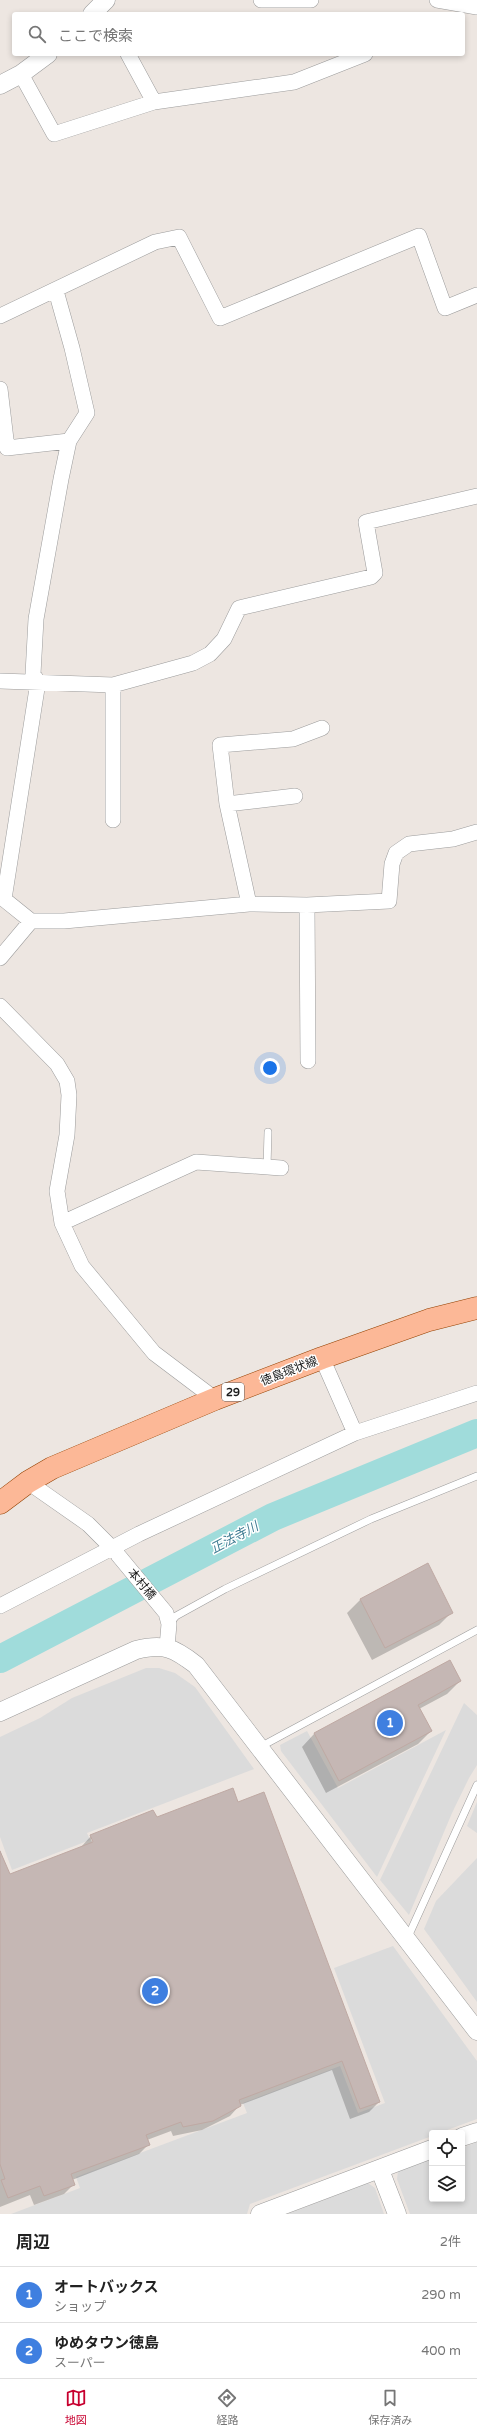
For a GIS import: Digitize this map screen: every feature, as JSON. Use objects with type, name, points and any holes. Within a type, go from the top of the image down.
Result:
[{"type":"main road","name":"徳島環状線","points":[[0,1503],[28,1482],[52,1468],[215,1399],[322,1358],[429,1320],[477,1308]]},
{"type":"street","points":[[261,0],[311,0]]},
{"type":"street","points":[[437,0],[476,7]]},
{"type":"street","points":[[463,12],[476,7]]},
{"type":"street","points":[[0,85],[21,74],[45,56]]},
{"type":"street","points":[[129,56],[154,102]]},
{"type":"street","points":[[21,74],[54,134],[154,102],[294,82],[359,56]]},
{"type":"street","points":[[0,316],[56,291],[155,242],[178,237],[220,318],[419,236],[446,308],[477,295]]},
{"type":"street","points":[[56,291],[72,348],[87,413],[69,441],[36,619],[33,674],[38,682],[2,898],[31,921],[64,921],[249,904],[307,905],[389,901],[392,864],[396,853],[409,844],[453,839],[477,832]]},
{"type":"street","points":[[0,389],[7,448],[69,441]]},
{"type":"street","points":[[0,681],[113,685],[193,663],[210,654],[224,639],[239,608],[371,577],[375,573],[366,522],[477,496]]},
{"type":"street","points":[[113,685],[113,820]]},
{"type":"street","points":[[249,904],[226,804],[220,745],[292,739],[322,728]]},
{"type":"street","points":[[226,804],[295,796]]},
{"type":"street","points":[[307,905],[308,1061]]},
{"type":"street","points":[[0,958],[31,921]]},
{"type":"street","points":[[0,1006],[57,1064],[67,1081],[69,1095],[67,1135],[57,1191],[62,1223],[82,1266],[120,1314],[154,1353],[215,1399]]},
{"type":"street","points":[[62,1223],[196,1162],[274,1168]]},
{"type":"street","points":[[322,1358],[355,1433]]},
{"type":"street","points":[[0,1606],[115,1552],[139,1534],[355,1433],[477,1393]]},
{"type":"street","name":"本村橋","points":[[28,1482],[88,1524],[115,1552],[168,1618]]},
{"type":"street","points":[[167,1647],[168,1618]]},
{"type":"street","points":[[0,1712],[136,1650],[152,1646],[167,1647],[181,1653],[196,1665],[477,2031]]},
{"type":"street","points":[[465,2137],[477,2132]]},
{"type":"street","points":[[260,2214],[380,2170],[429,2150]]},
{"type":"street","points":[[380,2170],[397,2214]]},
{"type":"lane","points":[[268,1132],[274,1168]]},
{"type":"lane","points":[[168,1618],[176,1616],[239,1582],[371,1519],[477,1476]]},
{"type":"lane","points":[[260,1747],[477,1630]]},
{"type":"lane","points":[[407,1940],[477,1785]]},
{"type":"shaded area","points":[[146,1668],[159,1668],[175,1673],[195,1687],[254,1769],[87,1833],[90,1840],[12,1870],[0,1837],[0,1737],[40,1718],[72,1698]]},
{"type":"shaded area","points":[[464,1703],[477,1715],[477,1765],[452,1813],[409,1915],[380,1880]]},
{"type":"shaded area","points":[[446,1730],[377,1877],[281,1751],[280,1745],[307,1731],[338,1788]]},
{"type":"shaded area","points":[[477,1802],[477,1833],[467,1826]]},
{"type":"shaded area","points":[[477,1858],[477,2002],[424,1929],[436,1901]]},
{"type":"shaded area","points":[[393,1946],[477,2061],[477,2119],[447,2130],[429,2130],[429,2137],[250,2204],[247,2214],[11,2214],[80,2188],[76,2177],[247,2113],[243,2103],[340,2066],[358,2113],[385,2103],[334,1968]]},
{"type":"shaded area","points":[[477,2142],[477,2214],[410,2214],[397,2179],[398,2171],[429,2160],[429,2202],[465,2202],[465,2147]]},
{"type":"shaded area","points":[[368,2183],[375,2188],[384,2214],[287,2214]]},
{"type":"building","points":[[428,1563],[453,1613],[385,1648],[360,1599]]},
{"type":"building","points":[[450,1660],[461,1681],[418,1705],[432,1731],[339,1781],[314,1733]]},
{"type":"building","points":[[233,1788],[238,1802],[264,1792],[380,2102],[360,2109],[342,2061],[239,2100],[241,2106],[213,2121],[183,2127],[181,2122],[146,2135],[150,2145],[71,2174],[75,2185],[44,2196],[40,2186],[8,2198],[1,2180],[5,2179],[0,2164],[0,1851],[10,1874],[93,1842],[90,1835],[153,1810],[157,1817]]},
{"type":"waterway","name":"正法寺川","points":[[0,1659],[273,1517],[477,1433]]},
{"type":"place","name":"オートバックス","points":[[390,1723]]},
{"type":"place","name":"ゆめタウン徳島","points":[[155,1991]]}]
